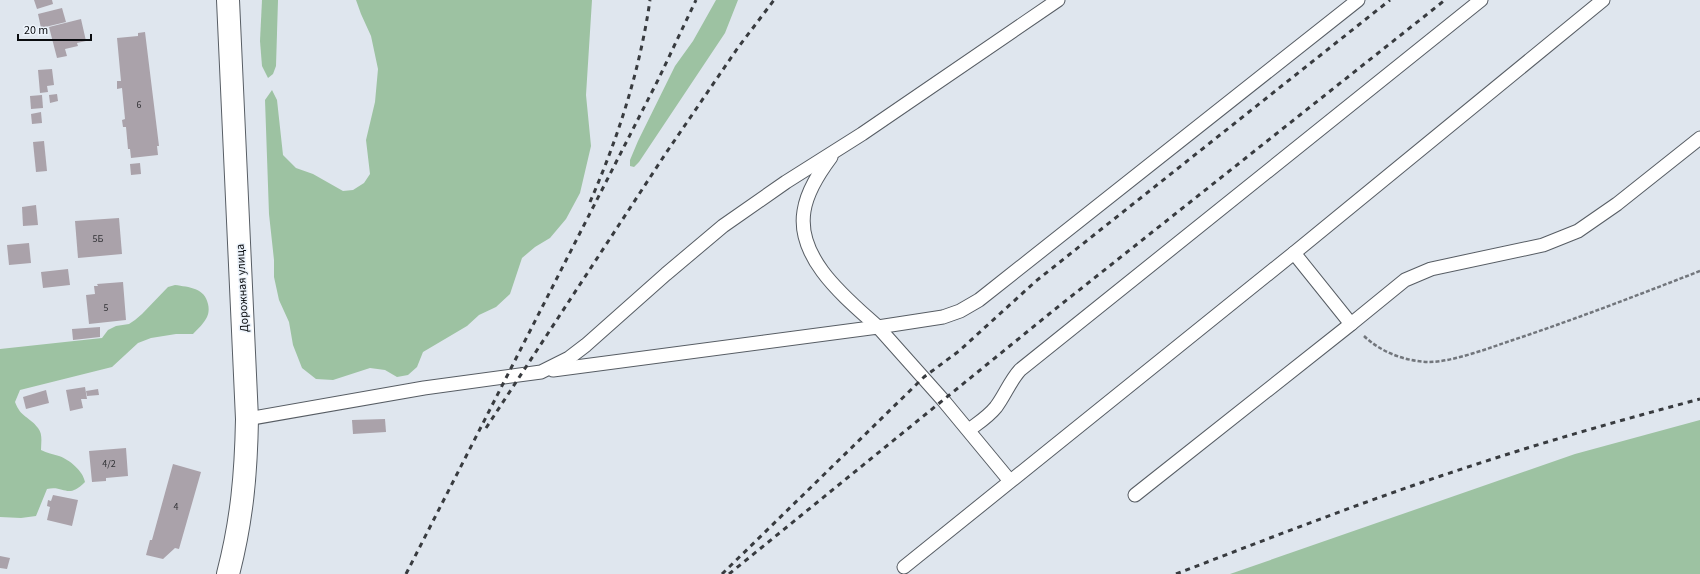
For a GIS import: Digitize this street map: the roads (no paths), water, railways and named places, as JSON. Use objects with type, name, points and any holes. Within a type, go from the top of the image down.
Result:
[{"type":"street","name":"Дорожная улица","points":[[228,0],[247,419],[246,462],[242,508],[228,574]]},
{"type":"lane","points":[[541,372],[569,358],[586,346],[666,274],[723,226],[786,182],[835,151],[1058,0]]},
{"type":"lane","points":[[247,419],[424,388],[878,327],[943,317],[960,311],[979,300],[1358,0]]},
{"type":"lane","points":[[969,430],[989,415],[1012,378],[1020,370],[1481,0]]},
{"type":"lane","points":[[904,567],[1294,254],[1603,0]]},
{"type":"lane","points":[[1135,495],[1405,280],[1431,269],[1543,245],[1578,231],[1617,204],[1700,138]]},
{"type":"lane","points":[[835,151],[820,172],[810,190],[804,211],[803,231],[810,252],[823,272],[840,292],[878,327],[924,378],[969,430],[1010,481]]},
{"type":"lane","points":[[1294,254],[1351,324]]},
{"type":"railway","points":[[590,202],[610,153],[627,103],[646,26],[650,0]]},
{"type":"railway","points":[[406,574],[658,80],[696,0]]},
{"type":"railway","points":[[486,428],[666,153],[737,49],[774,0]]},
{"type":"railway","points":[[722,574],[924,377],[959,351],[1036,281],[1390,0]]},
{"type":"railway","points":[[729,574],[1054,310],[1445,0]]},
{"type":"railway","points":[[1176,574],[1325,517],[1504,455],[1700,399]]}]
